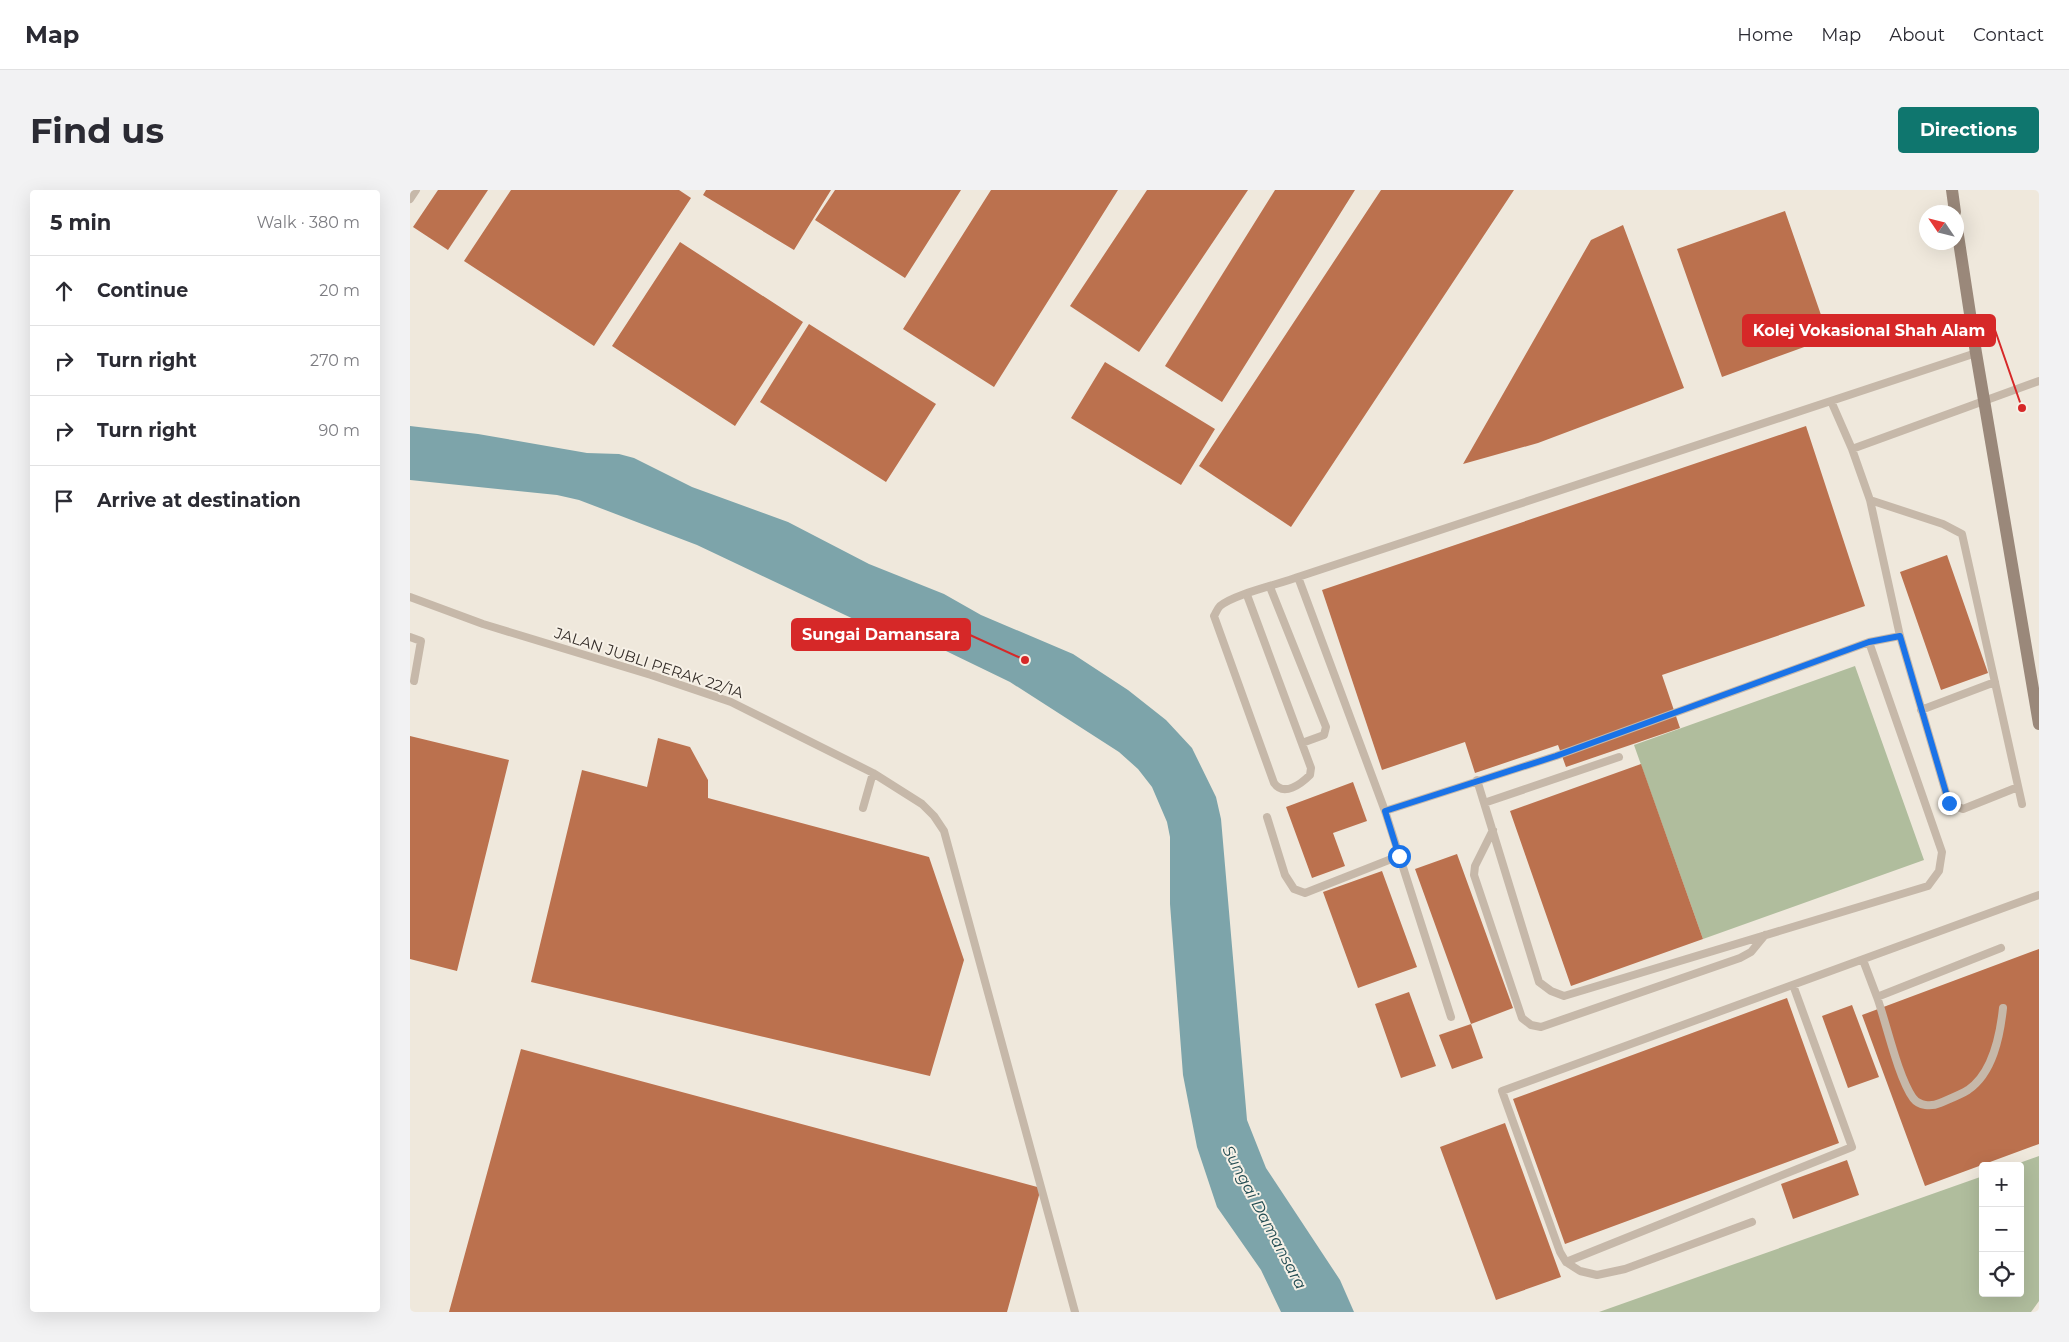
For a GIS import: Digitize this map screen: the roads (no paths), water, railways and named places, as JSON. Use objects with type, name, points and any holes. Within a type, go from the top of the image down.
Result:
[{"type":"main road","points":[[1952,190],[1954,205]]},
{"type":"main road","points":[[1960,250],[2039,724]]},
{"type":"lane","points":[[410,199],[416,190]]},
{"type":"lane","points":[[1248,595],[1311,768],[1310,775],[1295,787],[1284,790],[1277,787],[1214,616],[1219,607],[1248,595],[1270,587],[1976,353]]},
{"type":"lane","points":[[1852,449],[1984,399],[2039,381]]},
{"type":"lane","points":[[1831,401],[1852,449],[1870,500],[1900,636],[1949,803],[1963,809],[2018,787]]},
{"type":"lane","points":[[1870,500],[1943,524],[1962,534],[2022,804]]},
{"type":"lane","points":[[1298,578],[1385,811],[1451,1017]]},
{"type":"lane","points":[[1270,587],[1326,727],[1324,735],[1302,743]]},
{"type":"lane","name":"JALAN JUBLI PERAK 22/1A","points":[[410,598],[483,624],[651,675],[731,702],[873,773],[922,804],[934,816],[944,831],[1075,1312]]},
{"type":"lane","points":[[1385,811],[1556,756],[1869,642],[1900,636]]},
{"type":"lane","points":[[410,637],[421,641],[414,681]]},
{"type":"lane","points":[[1477,780],[1539,982],[1550,991],[1564,996],[1928,886],[1939,871],[1942,852],[1869,642]]},
{"type":"lane","points":[[1921,710],[1995,682]]},
{"type":"lane","points":[[1484,803],[1619,757]]},
{"type":"lane","points":[[863,808],[873,773]]},
{"type":"lane","points":[[1267,817],[1285,876],[1294,888],[1305,893],[1399,856]]},
{"type":"lane","points":[[1493,830],[1475,866],[1474,875],[1522,1018],[1532,1025],[1541,1027],[1740,958],[1750,952],[1765,935]]},
{"type":"lane","points":[[1752,1222],[1625,1269],[1597,1276],[1580,1271],[1566,1262],[1560,1252],[1502,1091],[2039,896]]},
{"type":"lane","points":[[1877,996],[2001,948]]},
{"type":"lane","points":[[1863,960],[1877,996],[1905,1083],[1914,1099],[1923,1105],[1937,1105],[1968,1090],[1982,1077],[2000,1035],[2003,1008]]},
{"type":"lane","points":[[1566,1262],[1852,1147],[1793,985]]},
{"type":"water","points":[[410,426],[478,434],[587,453],[619,454],[634,458],[692,487],[788,522],[869,564],[944,594],[981,615],[1073,654],[1128,690],[1166,720],[1192,748],[1216,797],[1221,819],[1247,1120],[1266,1168],[1340,1280],[1354,1312],[1281,1312],[1261,1270],[1217,1207],[1197,1147],[1183,1075],[1170,904],[1170,837],[1167,822],[1152,787],[1138,769],[1119,752],[1010,682],[946,651],[879,631],[697,545],[579,500],[557,495],[410,480]]},
{"type":"place","name":"Kolej Vokasional Shah Alam","points":[[2022,408]]},
{"type":"place","name":"Sungai Damansara","points":[[1025,660]]}]
